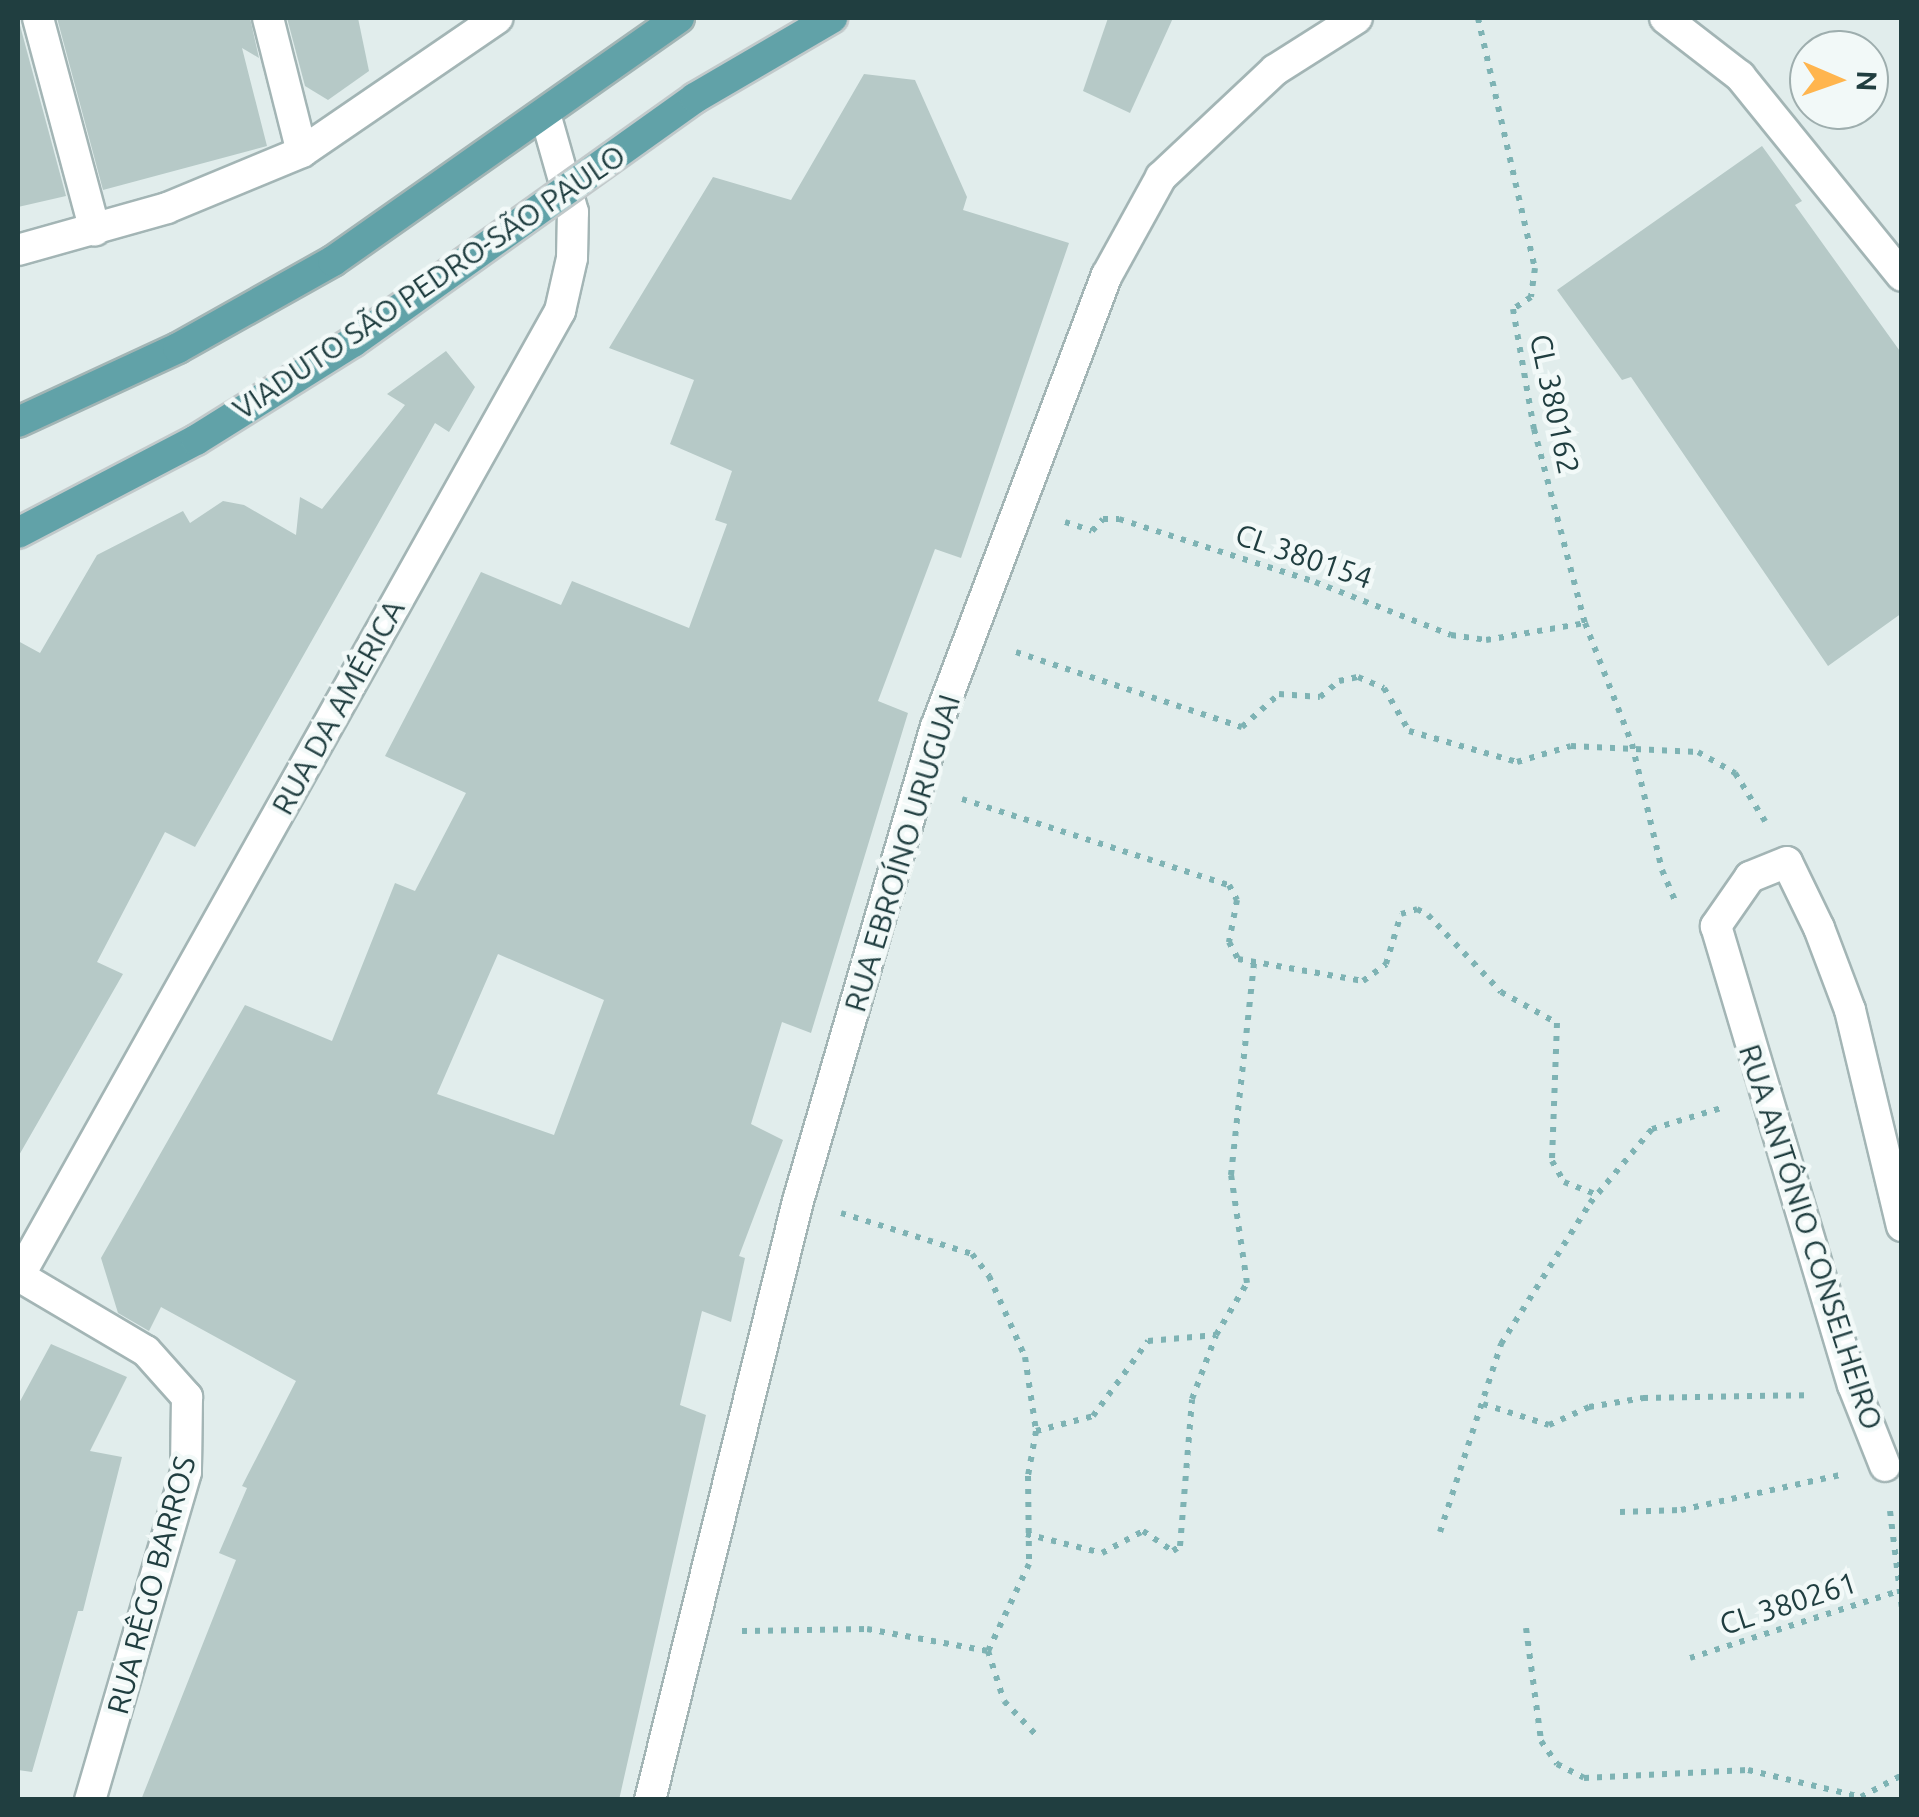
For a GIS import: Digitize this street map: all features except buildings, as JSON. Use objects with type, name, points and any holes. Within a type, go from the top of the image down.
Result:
[{"type":"main road","points":[[18,422],[178,348],[333,261],[680,18]]},
{"type":"main road","name":"VIADUTO SÃO PEDRO-SÃO PAULO","points":[[18,532],[196,440],[353,342],[696,98],[832,18]]},
{"type":"street","points":[[38,18],[94,231]]},
{"type":"street","points":[[268,18],[302,152]]},
{"type":"street","points":[[18,250],[94,231],[217,190],[302,152],[498,18]]},
{"type":"street","name":"RUA EBROÍNO URUGUAI","points":[[650,1800],[798,1201],[936,728],[1016,508],[1108,275],[1161,177],[1274,70],[1357,18]]},
{"type":"street","points":[[1665,18],[1740,76],[1902,276]]},
{"type":"street","name":"RUA DA AMÉRICA","points":[[18,1277],[560,311],[572,258],[573,212],[546,114]]},
{"type":"street","points":[[1716,926],[1750,878],[1787,862],[1850,1010],[1902,1226]]},
{"type":"street","name":"RUA ANTÔNIO CONSELHEIRO","points":[[1716,926],[1767,1107],[1884,1466]]},
{"type":"street","name":"RUA RÊGO BARROS","points":[[18,1277],[146,1351],[187,1397],[186,1472],[90,1800]]},
{"type":"path","name":"CL 380162","points":[[1478,18],[1536,282],[1532,297],[1513,309],[1514,320],[1584,624],[1632,744],[1668,890],[1678,906],[1716,926]]},
{"type":"path","name":"CL 380154","points":[[1016,508],[1092,531],[1103,519],[1119,519],[1315,582],[1451,636],[1486,640],[1584,624]]},
{"type":"path","points":[[971,636],[1242,727],[1279,694],[1320,697],[1339,681],[1358,678],[1384,688],[1409,731],[1517,762],[1554,748],[1632,744],[1698,752],[1735,773],[1787,862]]},
{"type":"path","points":[[948,794],[1229,885],[1237,900],[1231,950],[1254,962],[1364,981],[1386,964],[1401,914],[1417,909],[1428,915],[1501,992],[1557,1023],[1552,1161],[1564,1182],[1596,1194]]},
{"type":"path","points":[[1026,1534],[1107,1554],[1146,1532],[1177,1550],[1192,1398],[1216,1335],[1247,1283],[1231,1175],[1254,962]]},
{"type":"path","points":[[1440,1532],[1501,1344],[1596,1194],[1661,1124],[1735,1104],[1767,1107]]},
{"type":"path","points":[[844,1214],[972,1254],[989,1276],[1025,1358],[1036,1432],[1026,1534],[1028,1564],[988,1652],[1004,1701],[1038,1736]]},
{"type":"path","points":[[1036,1432],[1093,1416],[1148,1341],[1216,1335]]},
{"type":"path","points":[[1483,1404],[1549,1425],[1589,1406],[1643,1398],[1799,1392],[1823,1407],[1861,1403]]},
{"type":"path","points":[[1620,1512],[1681,1510],[1884,1466]]},
{"type":"path","name":"RUA ANTÔNIO CONSELHEIRO","points":[[1884,1466],[1902,1609]]},
{"type":"path","name":"CL 380261","points":[[1690,1658],[1899,1591]]},
{"type":"path","points":[[721,1631],[868,1628],[988,1652]]},
{"type":"path","points":[[1526,1628],[1541,1742],[1558,1764],[1584,1778],[1748,1770],[1861,1797],[1902,1775]]}]
